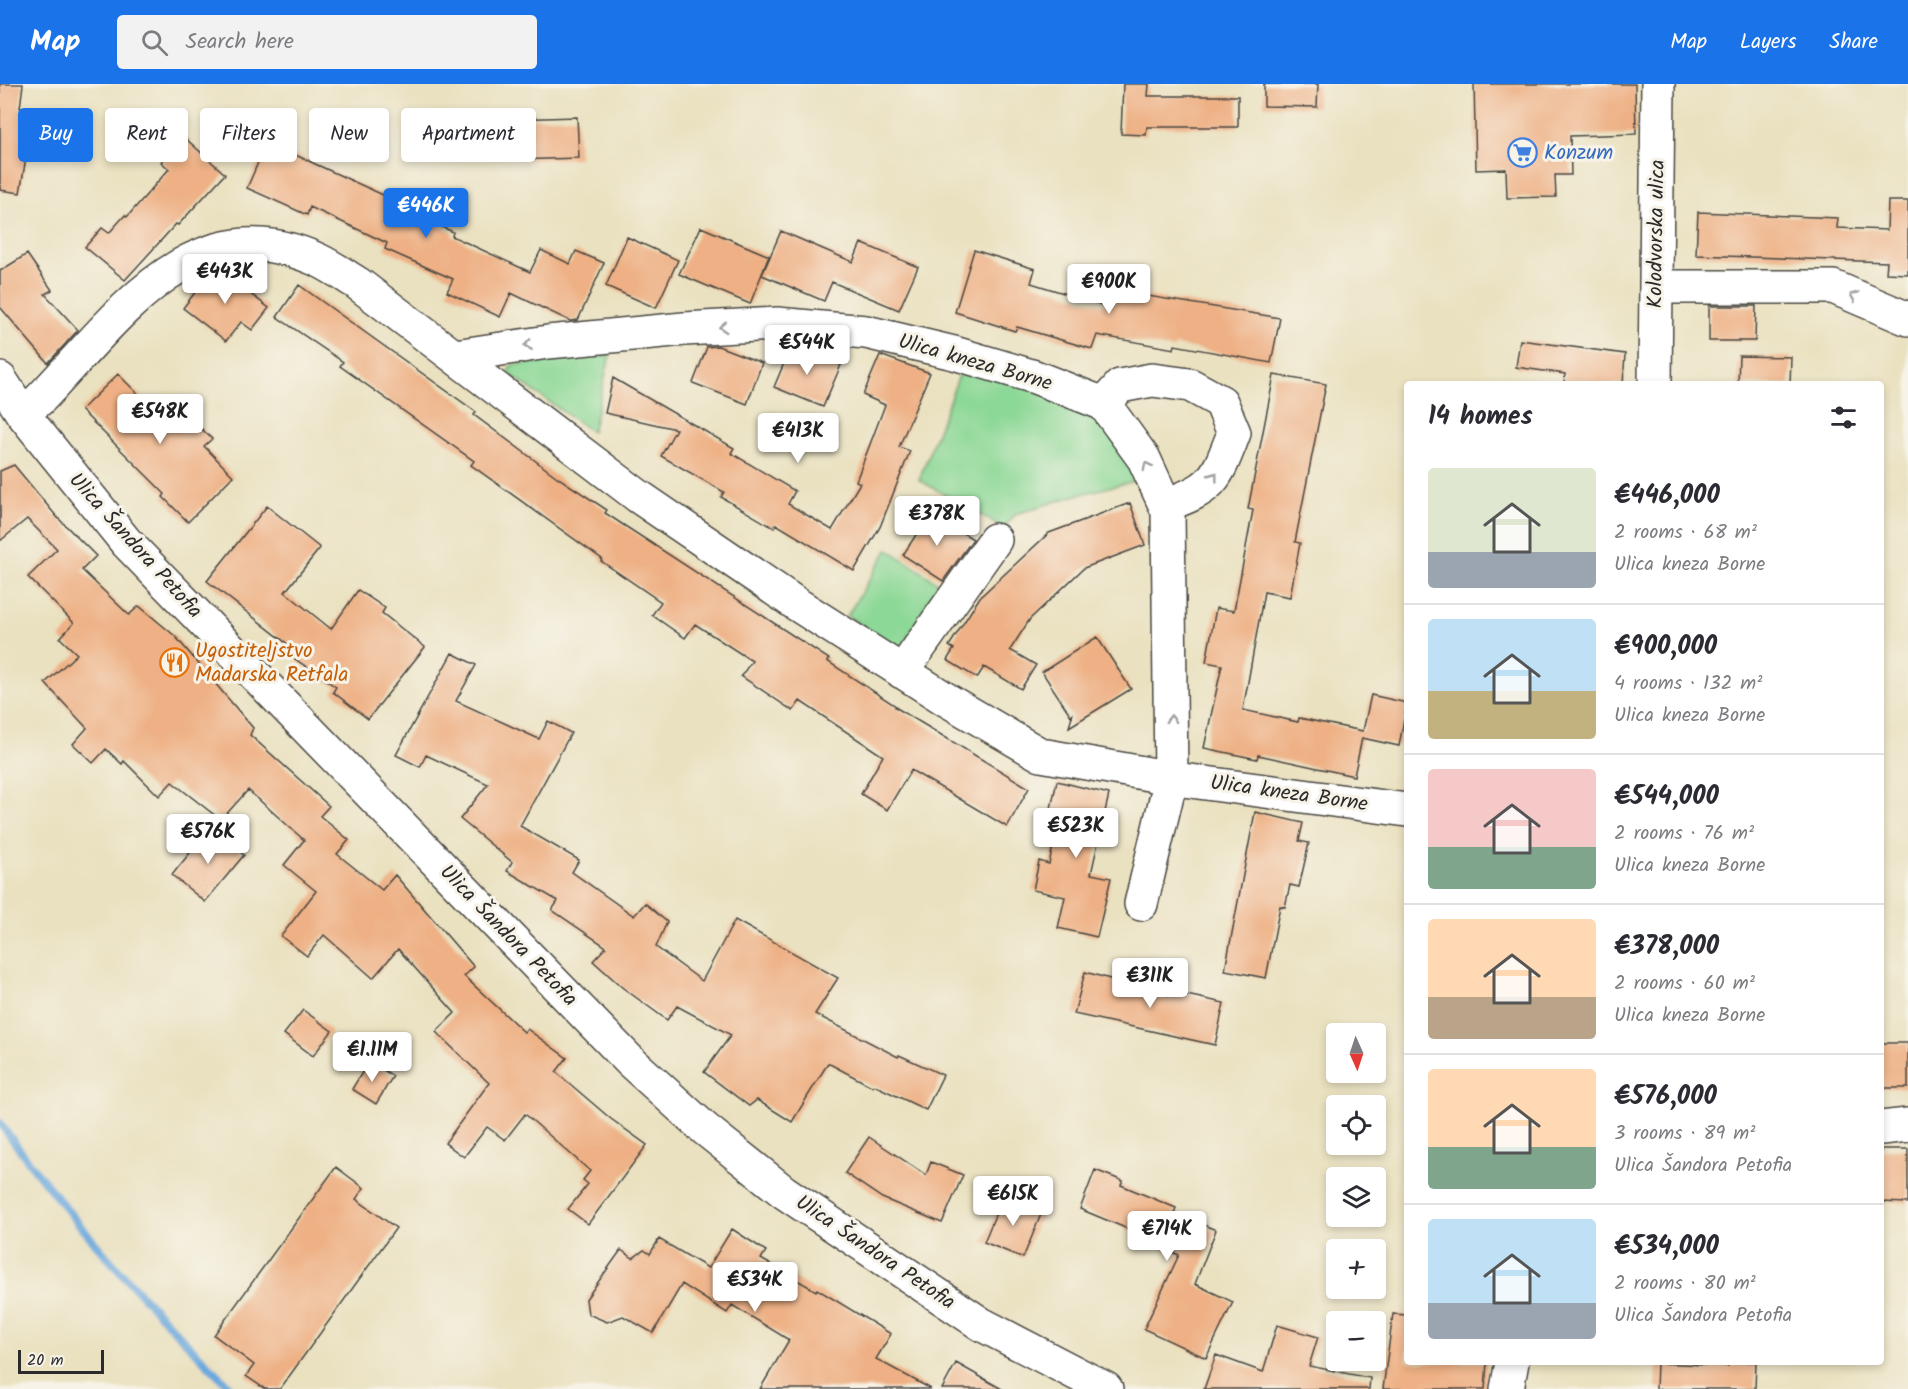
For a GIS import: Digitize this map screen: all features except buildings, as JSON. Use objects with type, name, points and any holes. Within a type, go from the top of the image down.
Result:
[{"type":"street","name":"Kolodvorska ulica","points":[[1654,381],[1658,286],[1658,84]]},
{"type":"street","name":"Ulica kneza Borne","points":[[22,413],[39,400],[132,299],[178,264],[211,251],[248,244],[283,248],[318,260],[357,283],[638,496],[798,605],[902,672],[1041,755],[1171,778],[1404,810]]},
{"type":"street","points":[[1658,286],[1833,287],[1908,319]]},
{"type":"street","name":"Ulica kneza Borne","points":[[455,356],[582,339],[684,329],[777,324],[866,332],[945,351],[1035,377],[1104,404]]},
{"type":"street","name":"Ulica Šandora Petofia","points":[[0,379],[22,413],[126,542],[630,1061],[705,1129],[784,1192],[981,1324],[1106,1389]]},
{"type":"street","points":[[1141,904],[1171,778],[1168,512],[1144,459],[1104,404],[1120,386],[1152,380],[1190,385],[1221,402],[1234,433],[1216,477],[1199,491],[1166,506]]},
{"type":"street","points":[[902,672],[996,540]]},
{"type":"street","points":[[1884,1128],[1908,1125]]},
{"type":"street","points":[[1507,1389],[1511,1365]]},
{"type":"green space","points":[[610,355],[592,432],[508,373],[511,365]]},
{"type":"green space","points":[[963,365],[1097,413],[1143,479],[1077,495],[1016,514],[1004,528],[919,480]]},
{"type":"green space","points":[[888,549],[938,583],[900,651],[847,616]]},
{"type":"waterway","points":[[0,1123],[26,1159],[110,1261],[232,1389]]},
{"type":"place","name":"Konzum","points":[[1523,153]]},
{"type":"place","name":"Ugostiteljstvo Madarska Retfala","points":[[174,663]]}]
